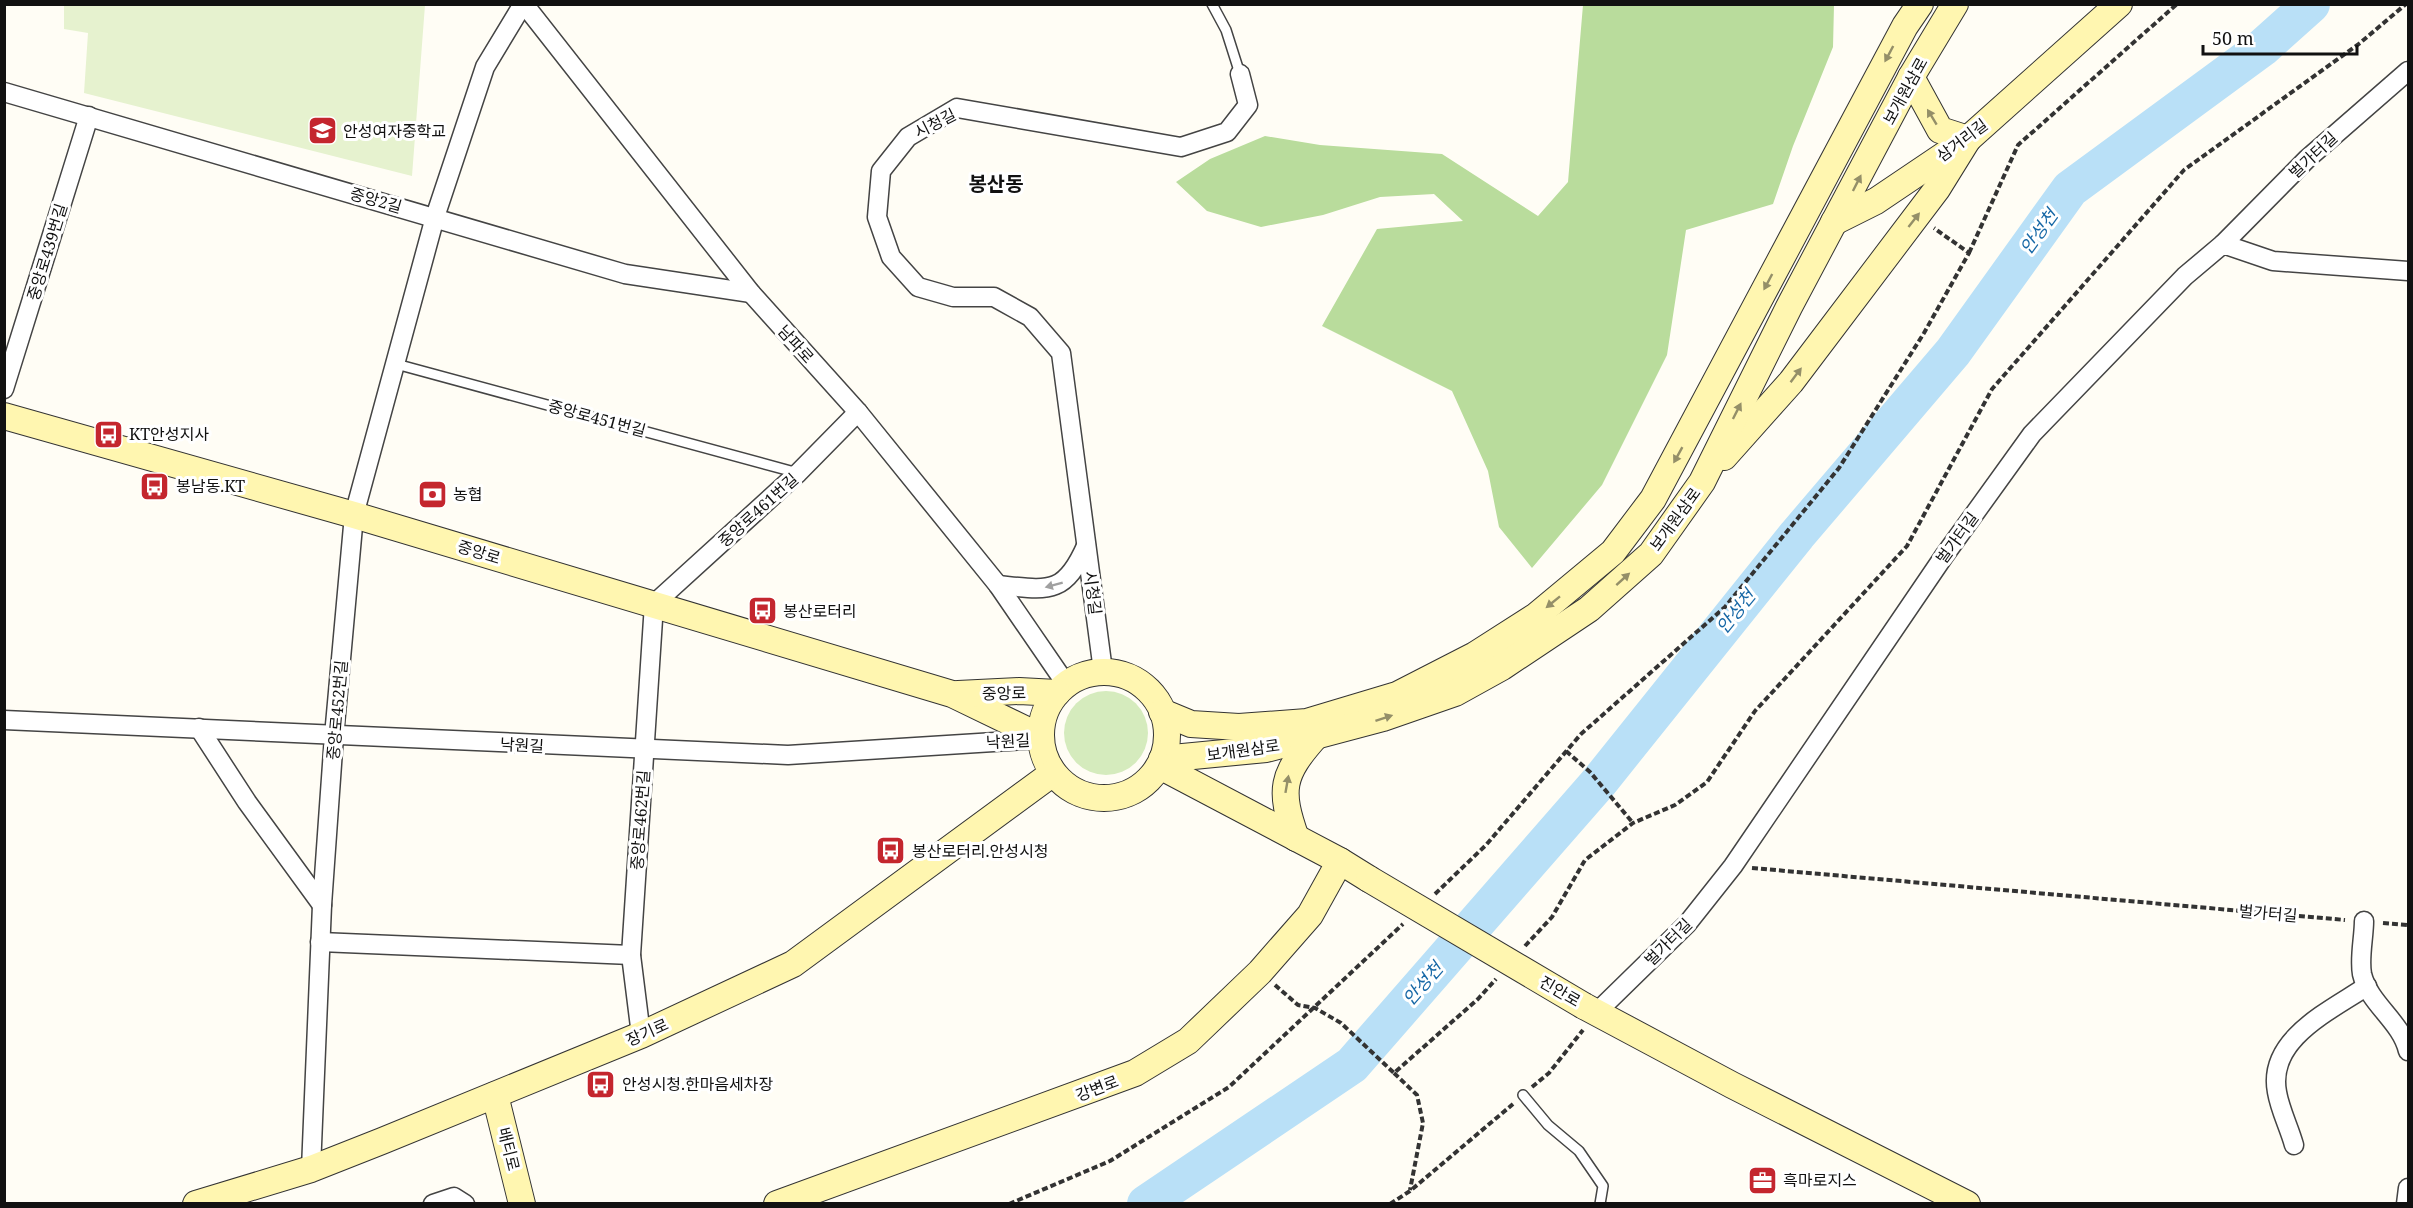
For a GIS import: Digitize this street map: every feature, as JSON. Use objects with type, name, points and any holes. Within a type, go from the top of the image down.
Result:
[{"type":"main road","name":"보개원삼로","points":[[1162,712],[1191,724],[1239,727],[1307,722],[1397,696],[1475,655],[1536,616],[1613,552],[1653,499],[1905,26],[1920,4]]},
{"type":"main road","name":"보개원삼로","points":[[1161,762],[1266,749],[1383,718],[1455,693],[1512,660],[1589,609],[1651,554],[1702,482],[1789,307],[1911,77],[1955,4]]},
{"type":"main road","name":"삼거리길","points":[[1786,248],[1876,201],[1968,139],[2119,4]]},
{"type":"main road","points":[[1702,482],[1791,382],[1918,216],[1968,139],[1940,130],[1911,77]]},
{"type":"main road","name":"중앙로","points":[[4,416],[354,514],[951,694],[1040,738]]},
{"type":"main road","points":[[1104,671],[1125,675],[1144,686],[1159,702],[1162,712],[1167,723],[1167,745],[1161,762],[1146,783],[1127,794],[1106,798],[1086,796],[1068,787],[1053,773],[1044,756],[1040,738],[1043,716],[1062,688],[1084,675],[1104,671]]},
{"type":"main road","name":"중앙로","points":[[951,694],[1062,688]]},
{"type":"main road","points":[[1296,838],[1284,805],[1287,776],[1301,753],[1316,736]]},
{"type":"main road","name":"진안로","points":[[1161,762],[1340,861],[1591,1009],[1732,1085],[1967,1203]]},
{"type":"main road","name":"장기로","points":[[196,1203],[311,1169],[641,1035],[793,964],[1053,773]]},
{"type":"main road","name":"강변로","points":[[777,1203],[1135,1073],[1188,1041],[1260,972],[1310,915],[1340,861]]},
{"type":"main road","name":"배티로","points":[[495,1095],[522,1203]]},
{"type":"street","points":[[354,514],[435,218],[485,67],[524,4]]},
{"type":"street","name":"남파로","points":[[524,4],[751,294],[858,412],[998,585],[1062,688]]},
{"type":"street","name":"벌가터길","points":[[1591,1009],[1687,924],[1733,867],[1944,556],[2032,434],[2186,276],[2223,244],[2307,159],[2409,71]]},
{"type":"street","name":"시청길","points":[[1104,671],[1061,353],[1030,317],[994,297],[953,297],[918,287],[891,257],[877,217],[881,171],[908,137],[957,108],[1181,147],[1227,132],[1248,105],[1240,74]]},
{"type":"street","name":"중앙2길","points":[[4,92],[626,274],[751,294]]},
{"type":"street","name":"중앙로439번길","points":[[4,389],[89,116]]},
{"type":"street","points":[[2223,244],[2273,261],[2409,271]]},
{"type":"street","name":"중앙로461번길","points":[[654,604],[798,473],[858,412]]},
{"type":"street","name":"중앙로452번길","points":[[311,1169],[322,905],[334,736],[354,514]]},
{"type":"street","points":[[998,585],[1026,588],[1051,587],[1067,581],[1075,571],[1087,545]]},
{"type":"street","name":"중앙로462번길","points":[[641,1035],[631,955],[654,604]]},
{"type":"street","name":"낙원길","points":[[4,720],[788,755],[1040,738]]},
{"type":"street","points":[[199,728],[247,802],[322,905]]},
{"type":"street","points":[[2364,921],[2362,972],[2367,986],[2406,1041],[2409,1051]]},
{"type":"street","points":[[321,942],[631,955]]},
{"type":"street","points":[[2294,1145],[2277,1093],[2276,1065],[2290,1041],[2367,986]]},
{"type":"street","points":[[2406,1203],[2409,1188]]},
{"type":"street","points":[[433,1203],[454,1197],[465,1203]]},
{"type":"lane","points":[[1212,4],[1226,30],[1240,74]]},
{"type":"lane","name":"중앙로451번길","points":[[396,364],[798,473]]},
{"type":"lane","points":[[1524,1095],[1548,1125],[1579,1151],[1603,1186],[1600,1203]]},
{"type":"path","points":[[1434,895],[1486,845],[1581,734],[1725,607],[1839,468],[1924,333],[1970,253],[2018,145],[2177,4]]},
{"type":"path","points":[[1522,950],[1552,916],[1586,860],[1633,823],[1675,805],[1707,782],[1755,711],[1906,546],[1992,389],[2184,170],[2360,43],[2406,4]]},
{"type":"path","points":[[1918,216],[1970,253]]},
{"type":"path","points":[[1566,751],[1590,772],[1633,823]]},
{"type":"path","name":"벌가터길","points":[[1733,867],[2409,925]]},
{"type":"path","points":[[1009,1203],[1110,1161],[1229,1087],[1408,920]]},
{"type":"path","points":[[1394,1073],[1478,999],[1500,974]]},
{"type":"path","points":[[1298,1005],[1315,1008],[1341,1023],[1417,1095],[1423,1123],[1410,1191]]},
{"type":"path","points":[[1390,1203],[1410,1191],[1549,1073],[1591,1009]]},
{"type":"green space","name":"안성여자중학교","points":[[64,5],[425,5],[412,176],[84,93],[88,33],[64,29]]},
{"type":"green space","points":[[1583,5],[1834,5],[1833,47],[1793,146],[1773,204],[1686,230],[1667,355],[1602,485],[1532,568],[1499,527],[1488,471],[1452,391],[1322,326],[1377,229],[1463,221],[1434,194],[1380,197],[1323,215],[1261,227],[1207,211],[1176,182],[1210,159],[1265,136],[1320,145],[1442,154],[1538,216],[1568,182]]},
{"type":"green space","points":[[1106,691],[1122,694],[1136,703],[1145,717],[1148,733],[1145,749],[1136,763],[1122,772],[1106,775],[1090,772],[1076,763],[1067,749],[1064,733],[1067,717],[1076,703],[1090,694]]},
{"type":"waterway","name":"안성천","points":[[1146,1204],[1352,1065],[1599,782],[1797,535],[1953,352],[2070,189],[2262,48],[2311,4]]},
{"type":"place","name":"안성여자중학교","points":[[322,131]]},
{"type":"place","name":"KT안성지사","points":[[108,434]]},
{"type":"place","name":"봉남동.KT","points":[[155,486]]},
{"type":"place","name":"농협","points":[[432,494]]},
{"type":"place","name":"봉산로터리","points":[[762,611]]},
{"type":"place","name":"봉산로터리.안성시청","points":[[891,851]]},
{"type":"place","name":"안성시청.한마음세차장","points":[[601,1084]]},
{"type":"place","name":"흑마로지스","points":[[1762,1180]]},
{"type":"district","name":"봉산동","points":[[996,184]]}]
